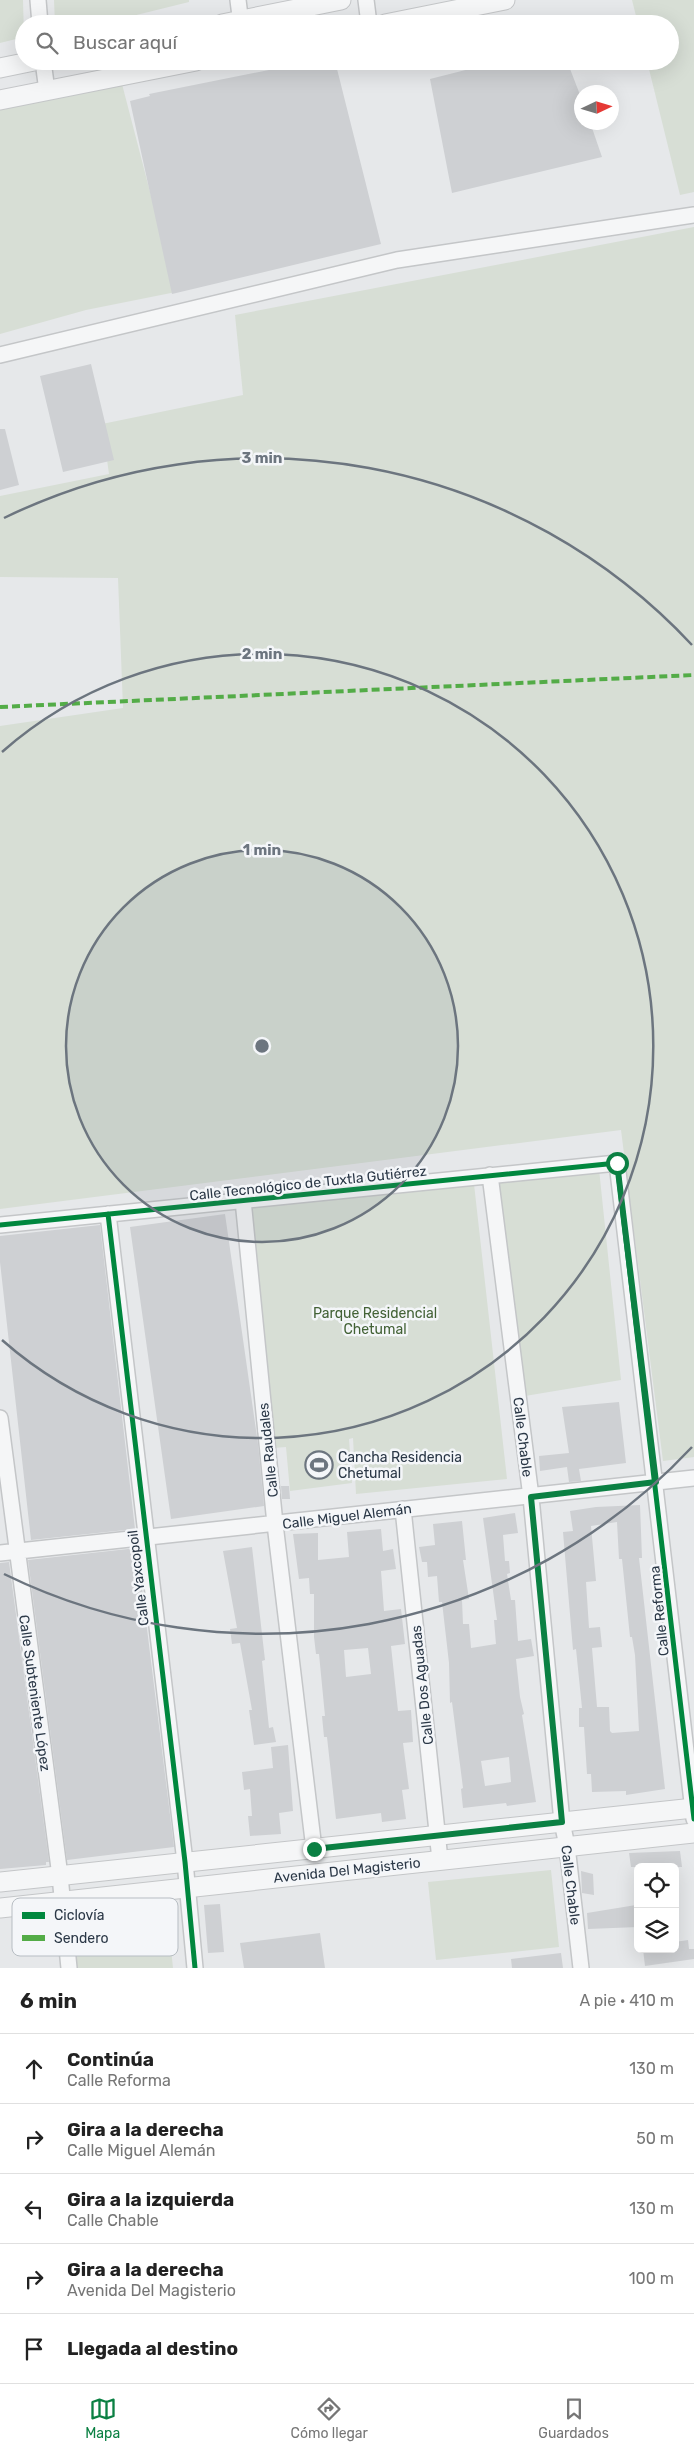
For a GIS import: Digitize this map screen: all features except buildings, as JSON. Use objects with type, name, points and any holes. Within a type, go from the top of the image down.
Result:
[{"type":"street","points":[[38,0],[39,15]]},
{"type":"street","points":[[238,0],[240,15]]},
{"type":"street","points":[[273,15],[341,0]]},
{"type":"street","points":[[366,0],[368,15]]},
{"type":"street","points":[[430,15],[505,0]]},
{"type":"street","points":[[0,68],[15,65]]},
{"type":"street","points":[[44,70],[47,91]]},
{"type":"street","points":[[0,100],[151,70]]},
{"type":"street","points":[[0,355],[396,260],[694,215]]},
{"type":"street","name":"Calle Tecnológico de Tuxtla Gutiérrez","points":[[0,1225],[617,1163]]},
{"type":"street","name":"Calle Reforma","points":[[617,1163],[656,1482],[693,1812]]},
{"type":"street","name":"Calle Chable","points":[[490,1175],[531,1497],[562,1822],[567,1846],[581,1968]]},
{"type":"street","name":"Calle Raudales","points":[[243,1200],[275,1524],[314,1849]]},
{"type":"street","name":"Calle Yaxcopoil","points":[[108,1214],[185,1862],[195,1968]]},
{"type":"street","name":"Calle Subteniente López","points":[[0,1418],[62,1898]]},
{"type":"street","name":"Calle Miguel Alemán","points":[[0,1553],[694,1478]]},
{"type":"street","name":"Calle Dos Aguadas","points":[[403,1509],[440,1860]]},
{"type":"street","name":"Avenida Del Magisterio","points":[[0,1882],[562,1822],[693,1812]]},
{"type":"street","name":"Avenida Del Magisterio","points":[[91,1898],[694,1833]]},
{"type":"green space","points":[[0,0],[23,0],[23,15],[15,15],[15,39],[0,43]]},
{"type":"green space","points":[[54,0],[189,0],[189,2],[136,15],[55,15]]},
{"type":"green space","points":[[632,0],[694,0],[694,192],[680,195],[649,70],[679,70],[679,15],[636,15]]},
{"type":"green space","points":[[122,84],[176,292],[86,310],[0,334],[0,109]]},
{"type":"green space","points":[[694,227],[694,1457],[663,1461],[621,1130],[0,1209],[0,726],[123,708],[118,578],[0,577],[0,496],[109,474],[102,424],[243,395],[235,315]]},
{"type":"green space","points":[[599,1169],[621,1380],[525,1396],[497,1180]]},
{"type":"green space","name":"Parque Residencial Chetumal","points":[[474,1184],[507,1479],[356,1494],[353,1438],[349,1439],[352,1483],[290,1491],[286,1447],[273,1448],[248,1204]]},
{"type":"green space","points":[[551,1870],[559,1947],[436,1960],[428,1882]]},
{"type":"green space","points":[[74,1956],[172,1956],[173,1968],[75,1968]]},
{"type":"marked path","points":[[0,707],[694,675]]},
{"type":"cycle path","points":[[0,1225],[617,1163],[694,1819]]},
{"type":"cycle path","points":[[108,1214],[185,1862],[195,1968]]},
{"type":"place","name":"Cancha Residencia Chetumal","points":[[319,1465]]},
{"type":"route","points":[[314,1849],[562,1822],[531,1497],[656,1482],[617,1163]]}]
